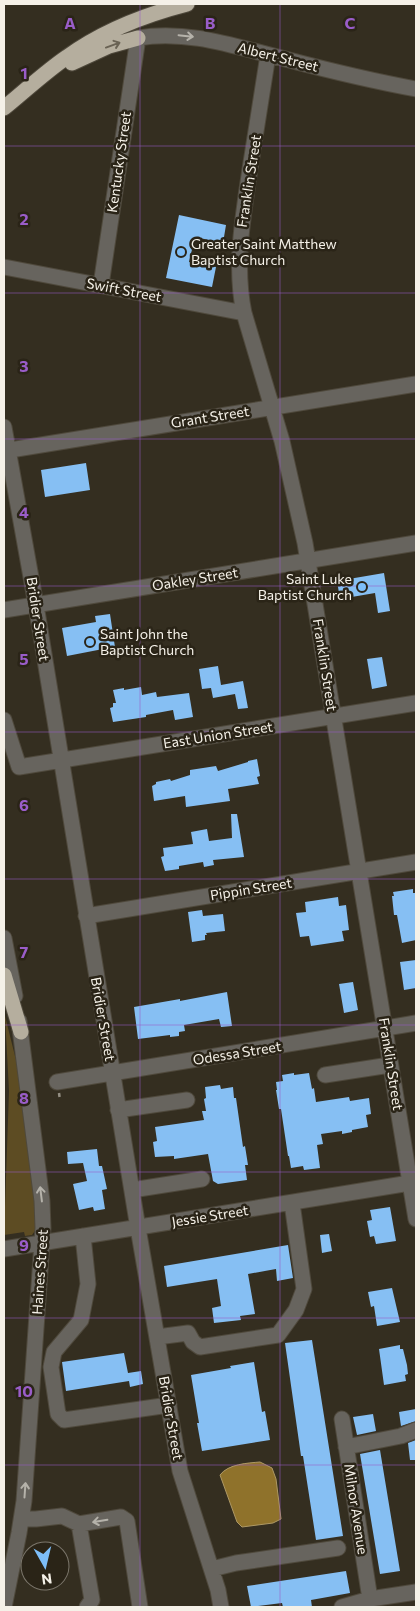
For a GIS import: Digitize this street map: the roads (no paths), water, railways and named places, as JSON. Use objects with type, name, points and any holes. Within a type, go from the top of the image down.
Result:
[{"type":"highway","points":[[4,108],[67,56],[101,36],[127,23],[187,4]]},
{"type":"highway","points":[[23,92],[53,72],[85,56],[116,43],[138,38]]},
{"type":"highway","points":[[4,975],[21,1032]]},
{"type":"street","name":"Albert Street","points":[[138,38],[167,35],[194,37],[348,75],[416,89]]},
{"type":"street","name":"Kentucky Street","points":[[101,285],[138,38]]},
{"type":"street","name":"Franklin Street","points":[[268,55],[240,238],[239,278],[244,313],[282,441],[308,561],[390,1065],[413,1183],[416,1219]]},
{"type":"street","name":"Swift Street","points":[[4,267],[244,313]]},
{"type":"street","name":"Grant Street","points":[[6,451],[272,406],[416,384]]},
{"type":"street","name":"Bridier Street","points":[[4,427],[6,451],[36,605],[118,1110],[180,1471],[212,1569],[221,1607]]},
{"type":"street","name":"Oakley Street","points":[[4,610],[416,543]]},
{"type":"street","name":"East Union Street","points":[[4,720],[19,767],[416,703]]},
{"type":"street","name":"Pippin Street","points":[[86,916],[416,862]]},
{"type":"street","name":"Haines Street","points":[[4,938],[11,967],[21,1032],[42,1200],[42,1242],[22,1518],[4,1607]]},
{"type":"street","name":"Odessa Street","points":[[57,1082],[416,1023]]},
{"type":"street","points":[[325,1075],[390,1065]]},
{"type":"street","points":[[118,1110],[187,1100]]},
{"type":"street","points":[[132,1190],[202,1179]]},
{"type":"street","name":"Jessie Street","points":[[4,1249],[413,1183]]},
{"type":"street","points":[[157,1337],[188,1333],[193,1342],[200,1347],[278,1335],[296,1310],[304,1288],[292,1203]]},
{"type":"street","points":[[83,1236],[88,1284],[80,1320],[54,1352],[50,1367],[58,1414],[64,1420],[169,1405]]},
{"type":"street","name":"Milnor Avenue","points":[[342,1418],[370,1599]]},
{"type":"street","points":[[346,1447],[401,1436],[416,1430]]},
{"type":"street","points":[[22,1518],[36,1520],[62,1516],[79,1524],[121,1517],[127,1521],[140,1607]]},
{"type":"street","points":[[79,1524],[92,1600],[87,1607]]},
{"type":"street","points":[[212,1569],[236,1563],[338,1548]]},
{"type":"street","points":[[342,1607],[370,1599],[416,1592]]},
{"type":"place","name":"Greater Saint Matthew Baptist Church","points":[[181,252]]},
{"type":"place","name":"Saint Luke Baptist Church","points":[[362,587]]},
{"type":"place","name":"Saint John the Baptist Church","points":[[90,642]]}]
